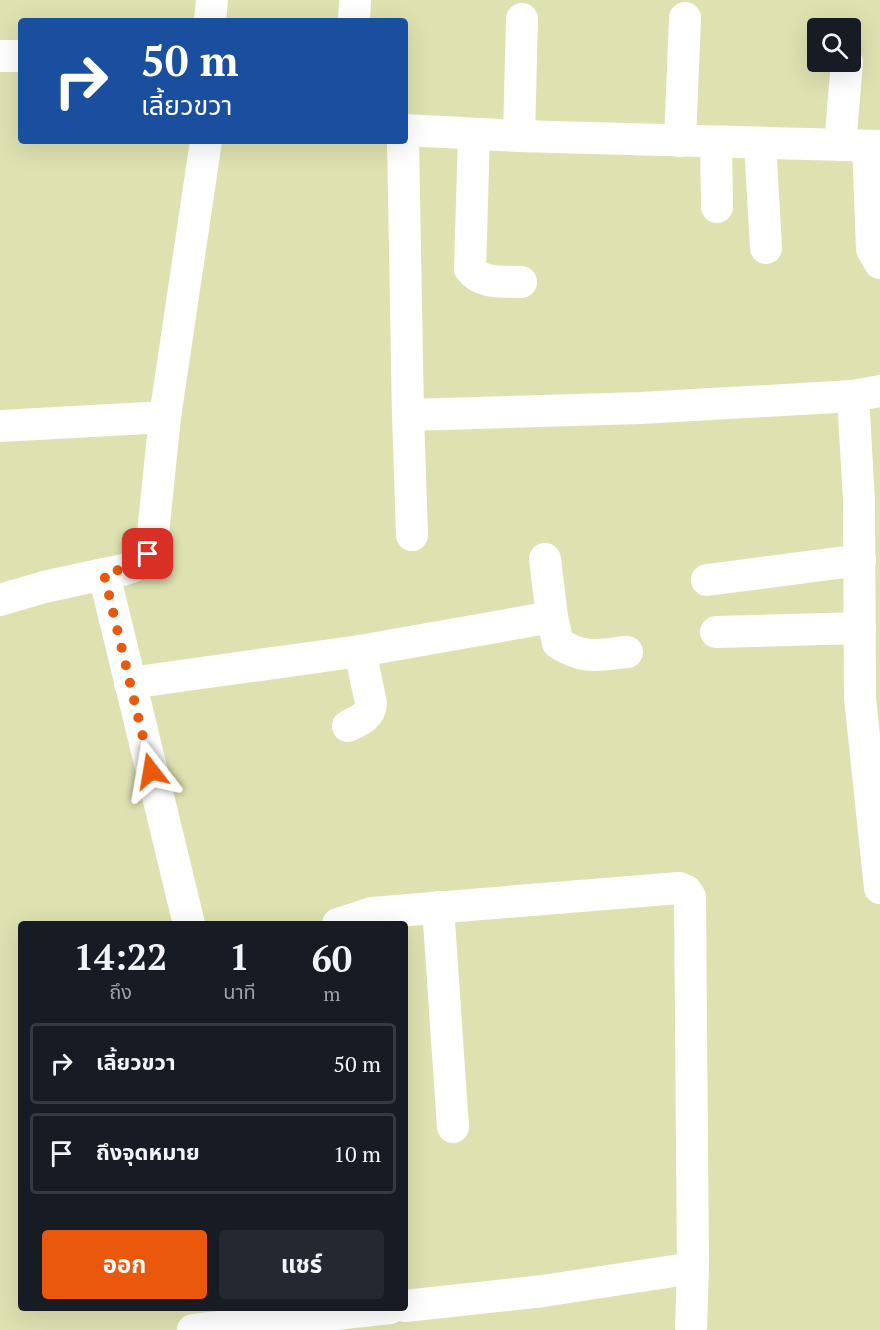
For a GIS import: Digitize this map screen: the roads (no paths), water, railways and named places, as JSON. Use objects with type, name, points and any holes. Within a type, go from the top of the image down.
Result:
[{"type":"street","points":[[210,18],[212,0]]},
{"type":"street","points":[[354,18],[355,0]]},
{"type":"street","points":[[519,136],[522,18]]},
{"type":"street","points":[[680,141],[685,18]]},
{"type":"street","points":[[0,56],[18,56]]},
{"type":"street","points":[[849,72],[863,146],[872,249],[880,263]]},
{"type":"street","points":[[408,130],[519,136],[863,146]]},
{"type":"street","points":[[474,134],[470,269],[476,277],[487,281],[521,282]]},
{"type":"street","points":[[716,142],[717,207]]},
{"type":"street","points":[[760,143],[766,248]]},
{"type":"street","points":[[0,600],[140,564],[148,554],[152,543],[165,417],[206,144]]},
{"type":"street","points":[[404,144],[405,325],[412,535]]},
{"type":"street","points":[[408,415],[641,408],[867,394],[857,449],[860,628],[870,697],[880,888]]},
{"type":"street","points":[[0,426],[165,417]]},
{"type":"street","points":[[545,559],[552,617],[558,643],[574,653],[591,656],[627,652]]},
{"type":"street","points":[[707,580],[860,560]]},
{"type":"street","points":[[104,574],[188,921]]},
{"type":"street","points":[[130,683],[360,651],[552,617]]},
{"type":"street","points":[[716,633],[860,628]]},
{"type":"street","points":[[348,726],[365,718],[370,711],[371,703],[360,651]]},
{"type":"street","points":[[347,921],[372,913],[438,907],[679,888],[686,891],[690,897],[693,1268],[691,1330]]},
{"type":"street","points":[[438,907],[453,1127]]},
{"type":"street","points":[[408,1306],[543,1291],[693,1268]]},
{"type":"street","points":[[193,1330],[363,1311]]}]
